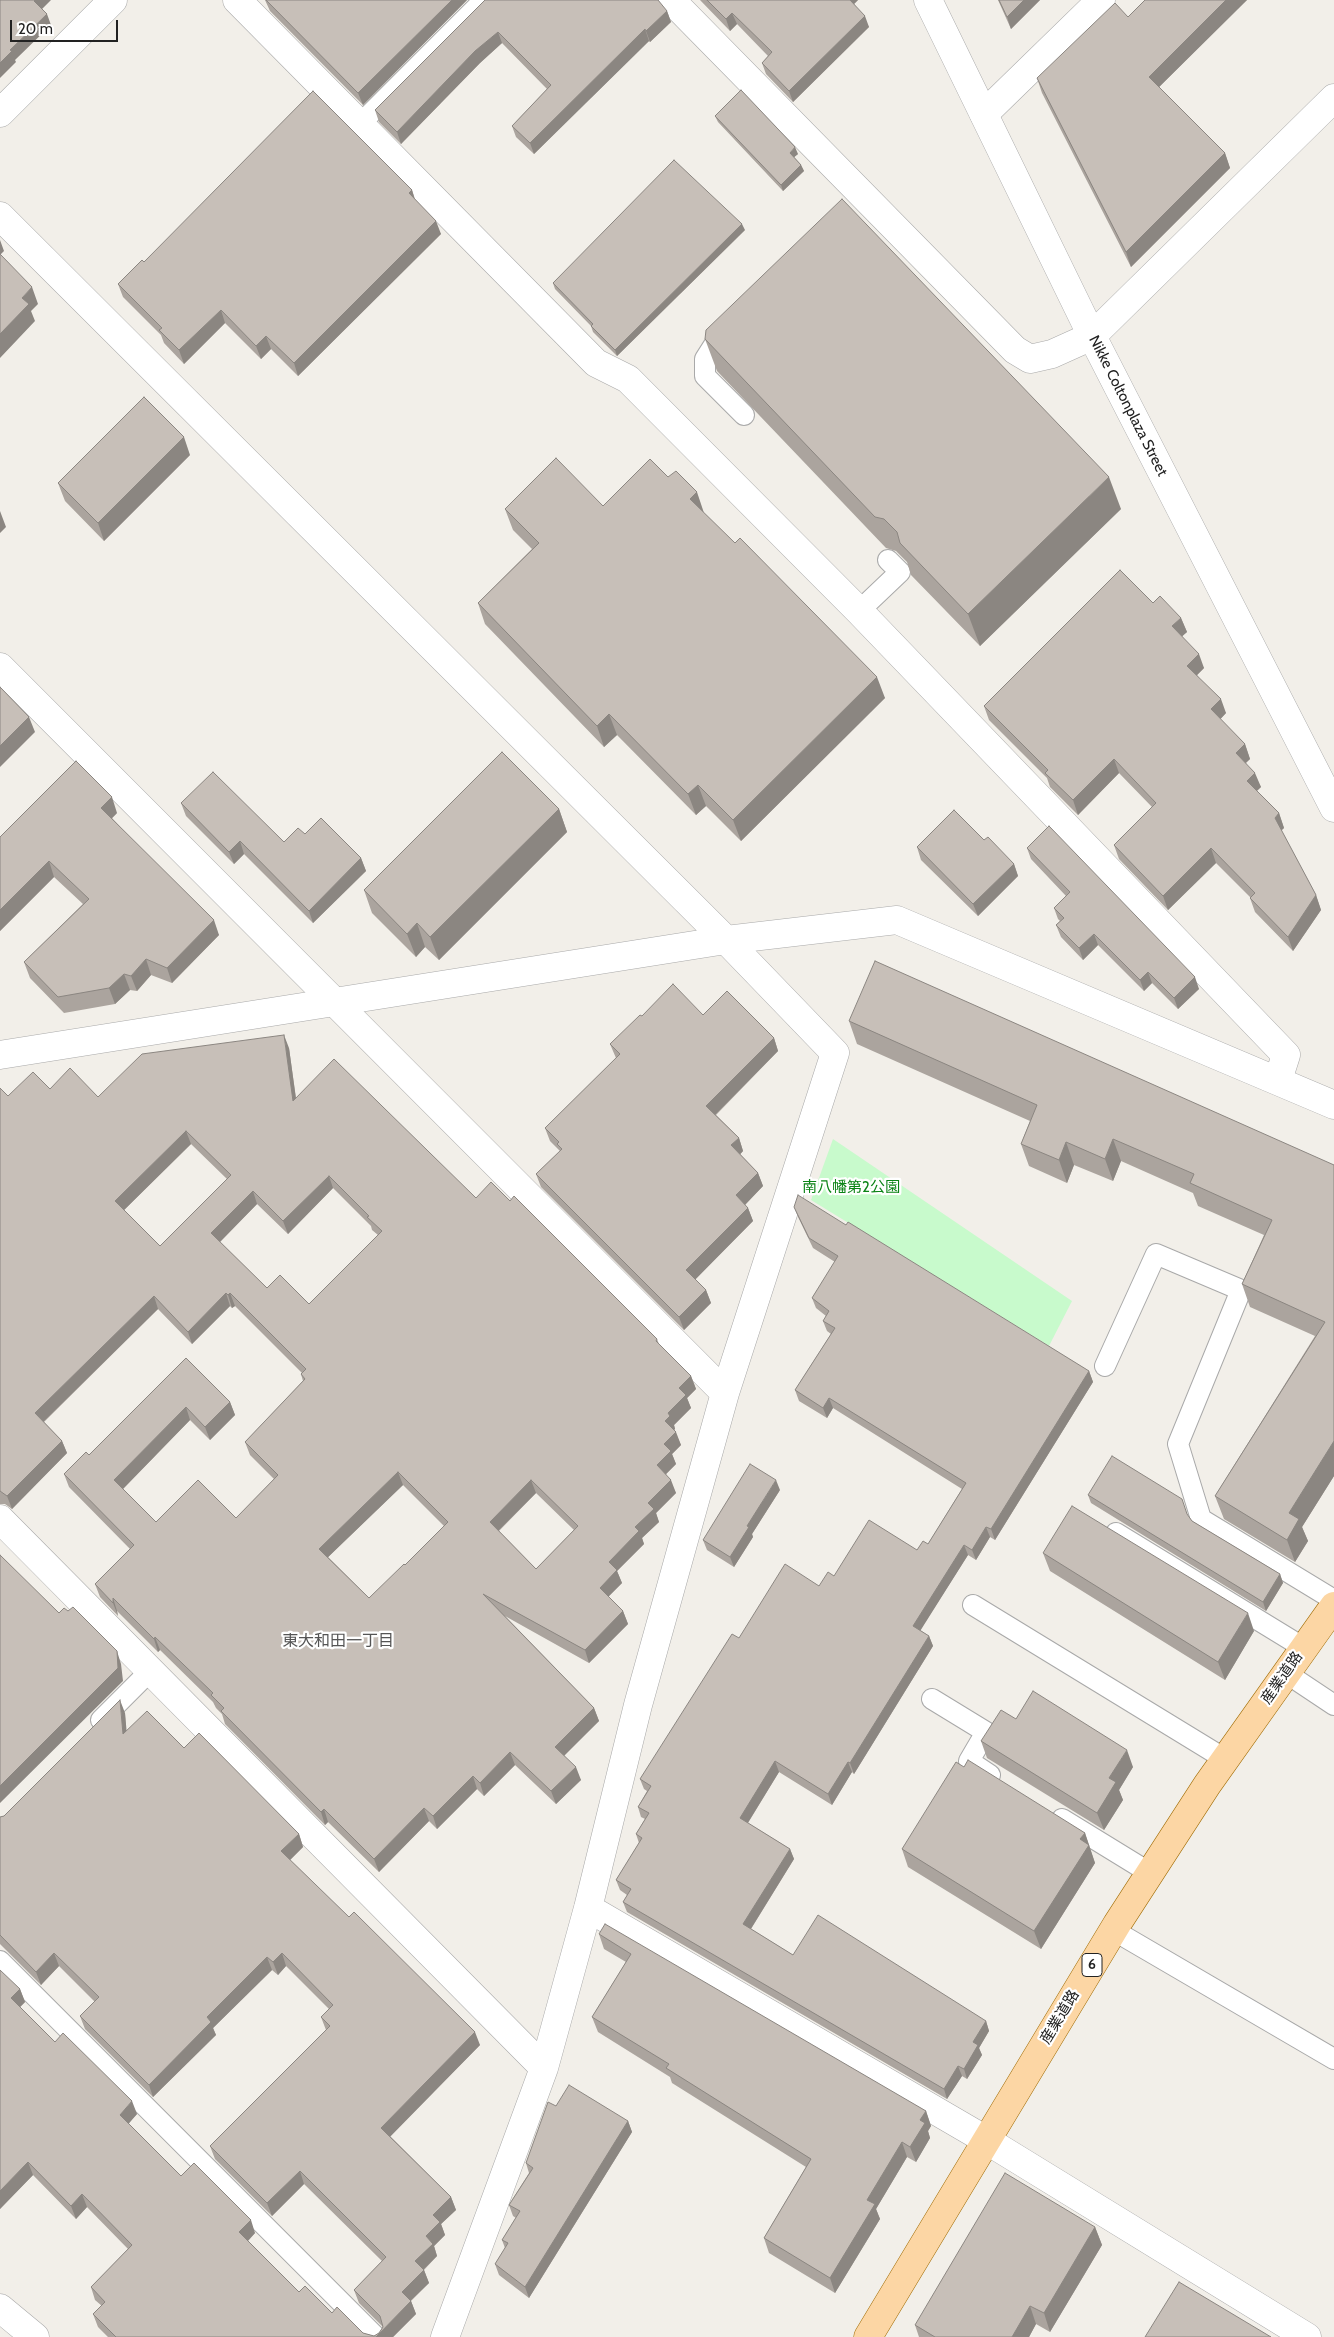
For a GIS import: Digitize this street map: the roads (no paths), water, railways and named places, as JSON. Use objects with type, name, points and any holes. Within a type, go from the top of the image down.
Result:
[{"type":"main road","name":"産業道路","points":[[868,2337],[1113,1930],[1225,1759],[1334,1606]]},
{"type":"street","points":[[0,113],[113,0]]},
{"type":"street","points":[[237,0],[596,364],[628,379],[859,611],[1286,1055],[1278,1080]]},
{"type":"street","points":[[671,0],[852,201],[1016,350],[1030,358],[1052,354],[1092,336],[1334,98]]},
{"type":"street","name":"Nikke Coltonplaza Street","points":[[928,0],[1092,336],[1334,808]]},
{"type":"street","points":[[984,114],[1101,0]]},
{"type":"street","points":[[0,216],[726,940],[835,1053],[725,1393],[638,1705],[588,1908],[544,2068],[445,2337]]},
{"type":"street","points":[[0,667],[725,1393]]},
{"type":"street","points":[[0,1055],[726,940],[897,920],[1334,1105]]},
{"type":"street","points":[[0,1520],[544,2068]]},
{"type":"street","points":[[588,1908],[986,2140],[1278,2330],[1307,2337]]},
{"type":"street","points":[[0,2308],[34,2337]]},
{"type":"lane","points":[[360,124],[484,0]]},
{"type":"lane","points":[[739,319],[719,337],[705,359],[705,376],[744,415]]},
{"type":"lane","points":[[859,611],[900,572],[888,560]]},
{"type":"lane","points":[[1105,1366],[1156,1254],[1241,1290],[1178,1444],[1201,1519],[1334,1600]]},
{"type":"lane","points":[[1100,1523],[1304,1648]]},
{"type":"lane","points":[[974,1605],[1225,1759]]},
{"type":"lane","points":[[88,1732],[150,1670]]},
{"type":"lane","points":[[1286,1673],[1334,1705]]},
{"type":"lane","points":[[932,1699],[986,1732],[969,1761],[1010,1787]]},
{"type":"lane","points":[[1043,1807],[1150,1873]]},
{"type":"lane","points":[[1113,1930],[1334,2059]]},
{"type":"lane","points":[[0,1960],[376,2337]]},
{"type":"district","name":"東大和田一丁目","points":[[338,1641]]},
{"type":"park label","name":"南八幡第2公園","points":[[851,1188]]}]
